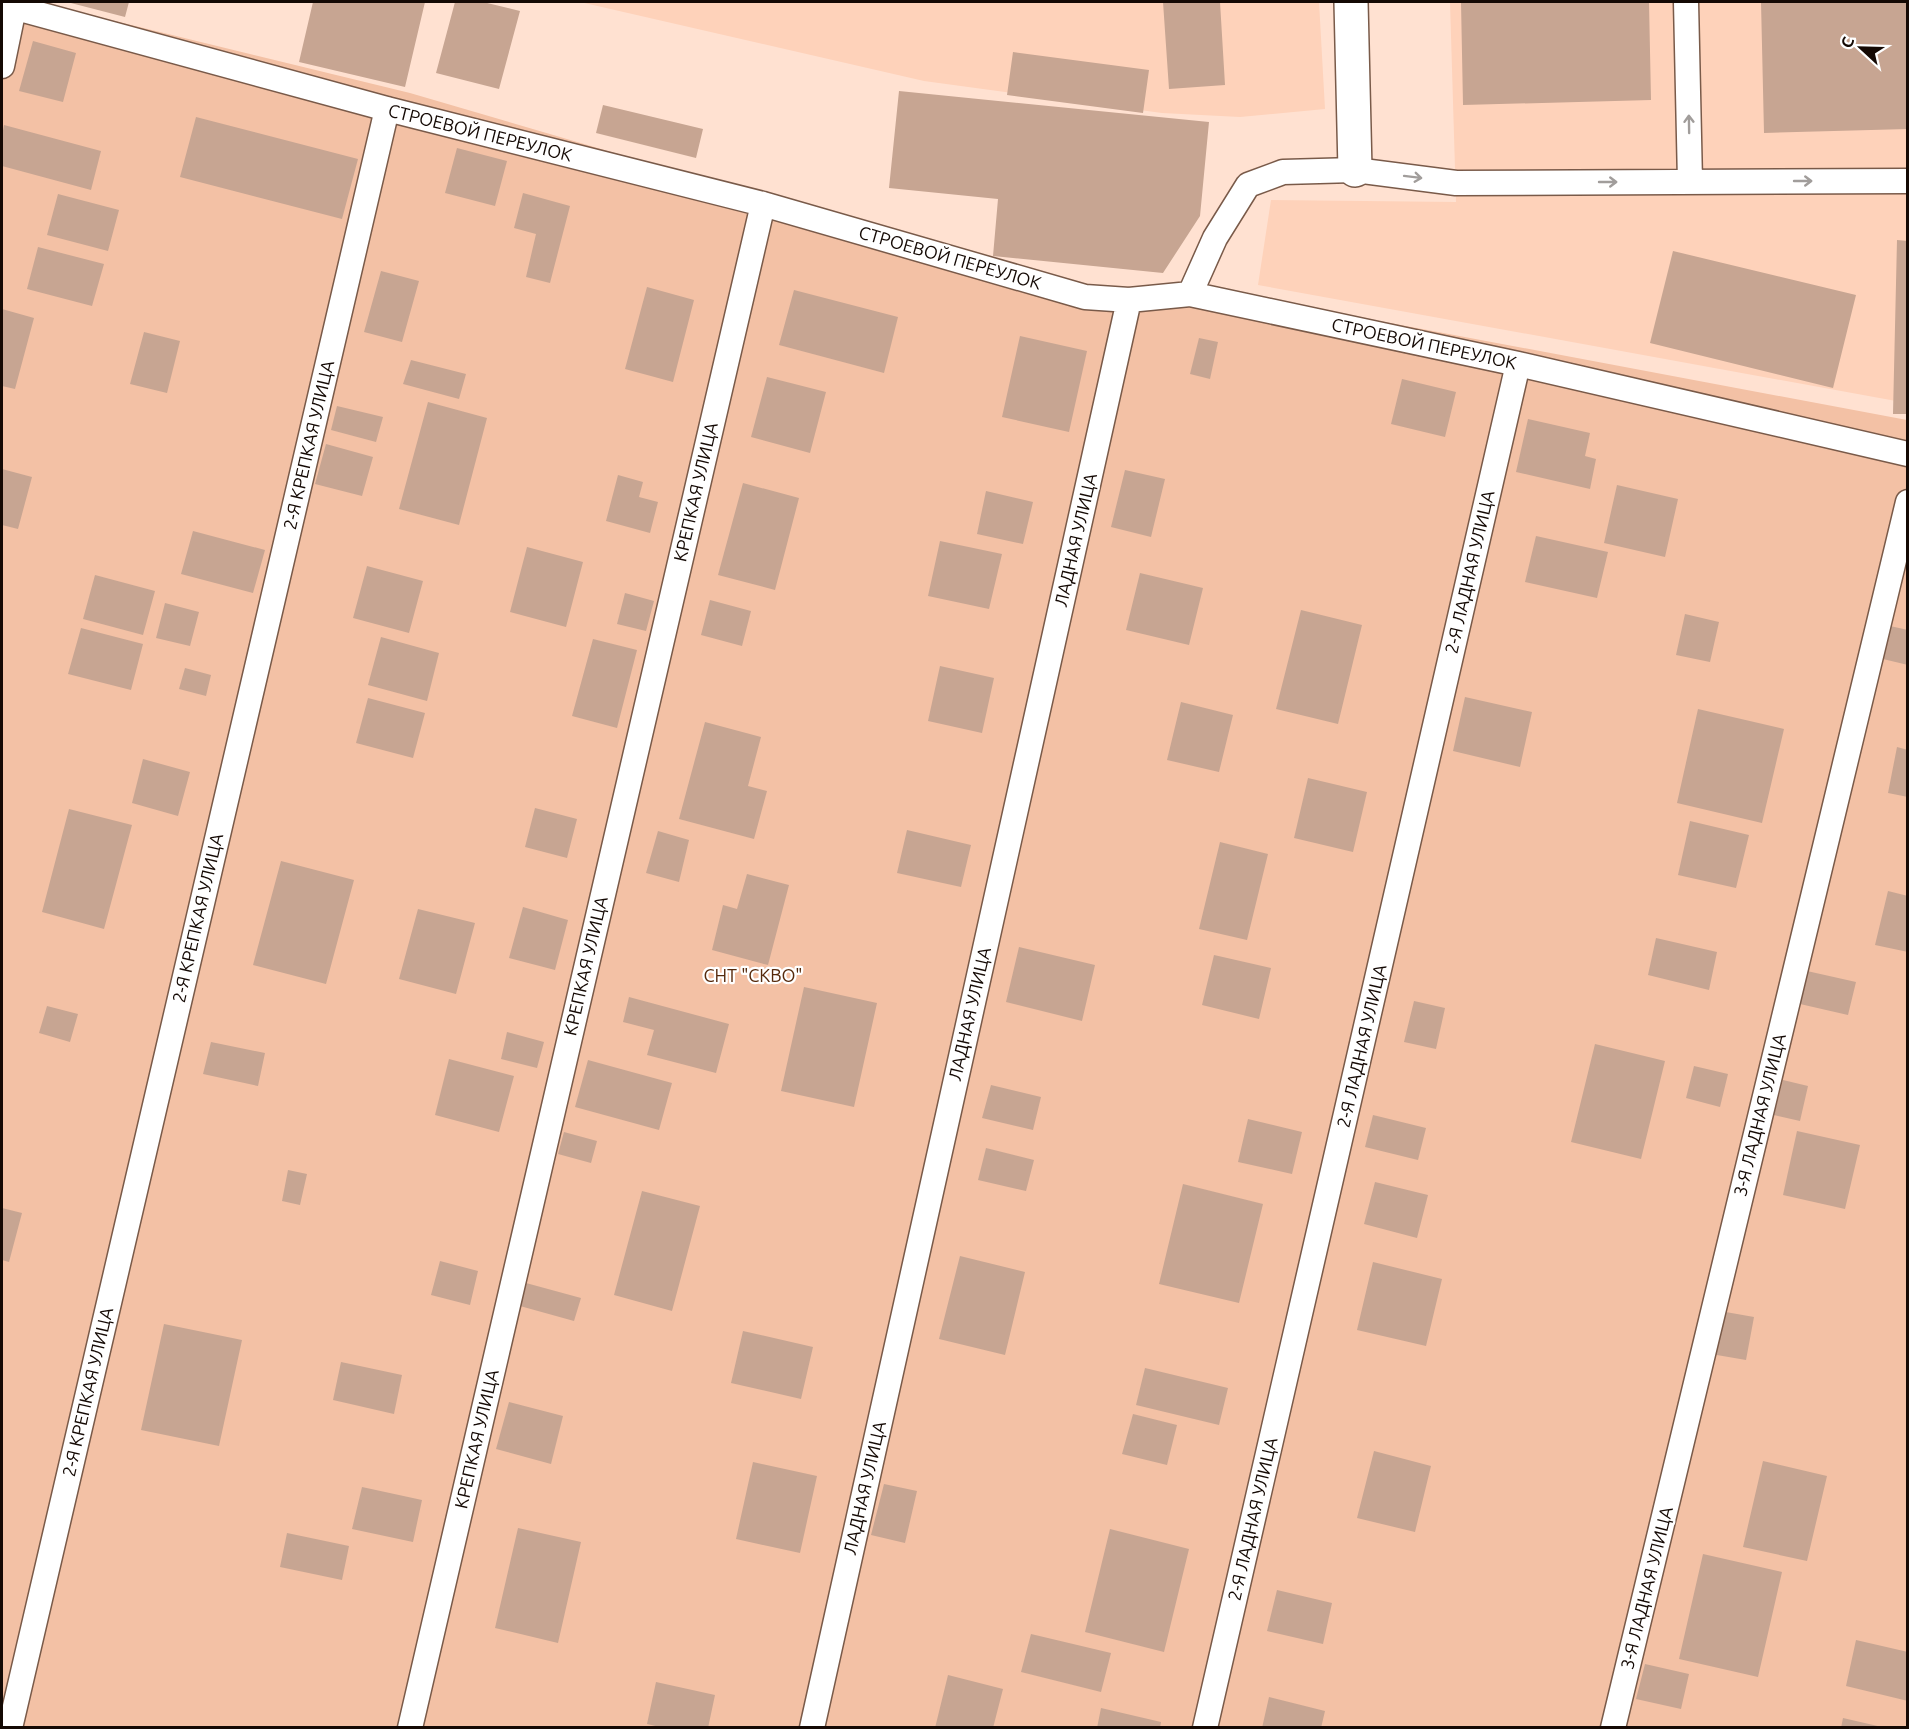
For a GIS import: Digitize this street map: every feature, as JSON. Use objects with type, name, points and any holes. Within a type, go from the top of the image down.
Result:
[{"type":"street","points":[[1351,2],[1356,170]]},
{"type":"lane","points":[[1686,2],[1690,182]]},
{"type":"lane","points":[[2,66],[8,6]]},
{"type":"lane","name":"СТРОЕВОЙ ПЕРЕУЛОК","points":[[8,6],[387,109],[763,204],[1085,297],[1129,300],[1190,294],[1518,364],[1908,454]]},
{"type":"lane","name":"2-Я КРЕПКАЯ УЛИЦА","points":[[10,1728],[387,109]]},
{"type":"lane","points":[[1190,294],[1215,238],[1248,185],[1283,172],[1356,170],[1456,183],[1908,181]]},
{"type":"lane","name":"КРЕПКАЯ УЛИЦА","points":[[410,1728],[763,204]]},
{"type":"lane","name":"ЛАДНАЯ УЛИЦА","points":[[812,1728],[1129,300]]},
{"type":"lane","name":"2-Я ЛАДНАЯ УЛИЦА","points":[[1205,1728],[1518,364]]},
{"type":"lane","name":"3-Я ЛАДНАЯ УЛИЦА","points":[[1613,1728],[1908,502]]},
{"type":"shaded area","points":[[580,2],[1319,2],[1325,109],[1240,117],[1162,113],[924,81]]},
{"type":"shaded area","points":[[1450,2],[1907,2],[1907,403],[1258,285],[1271,200],[1456,202]]},
{"type":"green space","name":"СНТ \"СКВО\"","points":[[2,2],[37,2],[410,93],[1089,292],[1204,288],[1907,420],[1907,1727],[2,1728]]},
{"type":"building","points":[[67,2],[129,2],[125,17]]},
{"type":"building","points":[[313,2],[425,2],[405,87],[299,62]]},
{"type":"building","points":[[455,2],[483,2],[520,11],[499,89],[436,73]]},
{"type":"building","points":[[1163,2],[1220,2],[1225,85],[1169,89]]},
{"type":"building","points":[[1461,2],[1649,2],[1651,100],[1463,105]]},
{"type":"building","points":[[1761,2],[1908,2],[1908,129],[1764,133]]},
{"type":"building","points":[[33,41],[76,53],[63,102],[19,91]]},
{"type":"building","points":[[1013,52],[1149,70],[1143,113],[1007,95]]},
{"type":"building","points":[[899,91],[1209,122],[1200,216],[1163,273],[993,256],[998,199],[889,188]]},
{"type":"building","points":[[603,105],[703,129],[696,158],[596,133]]},
{"type":"building","points":[[196,117],[358,159],[342,219],[180,177]]},
{"type":"building","points":[[4,125],[101,151],[91,190],[2,166]]},
{"type":"building","points":[[457,148],[507,161],[495,206],[445,193]]},
{"type":"building","points":[[523,193],[570,206],[550,283],[526,277],[536,234],[514,228]]},
{"type":"building","points":[[58,194],[119,210],[108,251],[47,235]]},
{"type":"building","points":[[1897,240],[1908,241],[1908,414],[1893,414]]},
{"type":"building","points":[[38,247],[104,264],[92,306],[27,289]]},
{"type":"building","points":[[1673,251],[1856,295],[1833,388],[1650,343]]},
{"type":"building","points":[[381,271],[419,281],[402,342],[364,332]]},
{"type":"building","points":[[647,287],[694,300],[673,382],[625,369]]},
{"type":"building","points":[[794,290],[898,317],[884,373],[779,345]]},
{"type":"building","points":[[2,309],[34,318],[15,389],[2,386]]},
{"type":"building","points":[[144,332],[180,341],[167,393],[130,384]]},
{"type":"building","points":[[1020,336],[1087,351],[1069,432],[1002,417]]},
{"type":"building","points":[[1199,338],[1218,342],[1210,379],[1190,374]]},
{"type":"building","points":[[411,360],[466,374],[459,399],[403,384]]},
{"type":"building","points":[[767,377],[826,392],[810,453],[751,437]]},
{"type":"building","points":[[1402,379],[1456,392],[1445,437],[1391,424]]},
{"type":"building","points":[[428,402],[487,418],[459,525],[399,509]]},
{"type":"building","points":[[337,406],[383,417],[376,442],[331,430]]},
{"type":"building","points":[[1528,419],[1590,433],[1585,456],[1596,459],[1590,489],[1516,472]]},
{"type":"building","points":[[326,444],[373,457],[362,496],[315,484]]},
{"type":"building","points":[[2,469],[32,477],[18,529],[2,525]]},
{"type":"building","points":[[1125,470],[1165,479],[1151,537],[1111,527]]},
{"type":"building","points":[[618,475],[643,482],[639,497],[658,502],[650,533],[606,521]]},
{"type":"building","points":[[743,483],[799,498],[775,590],[718,575]]},
{"type":"building","points":[[1617,485],[1678,499],[1665,557],[1604,543]]},
{"type":"building","points":[[986,491],[1033,502],[1023,544],[977,534]]},
{"type":"building","points":[[193,531],[265,550],[253,593],[181,574]]},
{"type":"building","points":[[1536,536],[1608,552],[1597,598],[1525,582]]},
{"type":"building","points":[[940,541],[1002,554],[989,609],[928,596]]},
{"type":"building","points":[[527,547],[583,562],[566,627],[510,612]]},
{"type":"building","points":[[367,566],[423,581],[409,633],[353,618]]},
{"type":"building","points":[[1140,573],[1203,588],[1189,645],[1126,630]]},
{"type":"building","points":[[95,575],[155,591],[143,635],[83,619]]},
{"type":"building","points":[[625,593],[654,601],[646,631],[617,624]]},
{"type":"building","points":[[710,600],[751,611],[742,646],[701,635]]},
{"type":"building","points":[[165,603],[199,612],[190,646],[156,638]]},
{"type":"building","points":[[1301,610],[1362,625],[1338,724],[1276,709]]},
{"type":"building","points":[[1685,614],[1719,622],[1710,662],[1676,655]]},
{"type":"building","points":[[1890,626],[1908,630],[1908,665],[1883,659]]},
{"type":"building","points":[[81,628],[143,644],[131,690],[68,674]]},
{"type":"building","points":[[381,637],[439,653],[427,701],[368,685]]},
{"type":"building","points":[[593,639],[637,650],[617,728],[572,716]]},
{"type":"building","points":[[940,666],[994,678],[982,733],[928,721]]},
{"type":"building","points":[[185,668],[211,675],[206,696],[179,689]]},
{"type":"building","points":[[1465,697],[1532,712],[1520,767],[1453,751]]},
{"type":"building","points":[[368,698],[425,713],[413,758],[356,743]]},
{"type":"building","points":[[1181,702],[1233,715],[1219,772],[1167,760]]},
{"type":"building","points":[[1698,709],[1784,729],[1762,823],[1677,803]]},
{"type":"building","points":[[705,722],[761,737],[748,786],[767,791],[754,839],[679,819]]},
{"type":"building","points":[[1897,747],[1908,750],[1908,797],[1888,793]]},
{"type":"building","points":[[143,759],[190,772],[178,816],[132,803]]},
{"type":"building","points":[[1308,778],[1367,792],[1353,852],[1294,838]]},
{"type":"building","points":[[535,808],[577,819],[567,858],[525,847]]},
{"type":"building","points":[[69,809],[132,825],[104,929],[42,912]]},
{"type":"building","points":[[1690,821],[1749,835],[1736,888],[1678,875]]},
{"type":"building","points":[[907,830],[971,845],[961,887],[897,873]]},
{"type":"building","points":[[658,831],[689,840],[679,882],[646,873]]},
{"type":"building","points":[[1220,842],[1268,854],[1247,940],[1199,929]]},
{"type":"building","points":[[281,861],[354,880],[326,984],[253,965]]},
{"type":"building","points":[[747,874],[789,885],[768,965],[712,950],[723,905],[737,909]]},
{"type":"building","points":[[1888,891],[1908,896],[1908,952],[1875,945]]},
{"type":"building","points":[[523,907],[568,920],[555,970],[509,958]]},
{"type":"building","points":[[418,909],[475,923],[456,994],[399,979]]},
{"type":"building","points":[[1656,938],[1717,952],[1709,990],[1648,975]]},
{"type":"building","points":[[1019,947],[1095,965],[1082,1021],[1006,1002]]},
{"type":"building","points":[[1214,955],[1271,968],[1259,1019],[1202,1005]]},
{"type":"building","points":[[1807,971],[1856,982],[1848,1015],[1800,1004]]},
{"type":"building","points":[[804,987],[877,1003],[854,1107],[781,1091]]},
{"type":"building","points":[[629,997],[729,1024],[716,1073],[647,1055],[654,1030],[623,1022]]},
{"type":"building","points":[[1414,1001],[1445,1008],[1436,1049],[1404,1042]]},
{"type":"building","points":[[47,1006],[78,1014],[70,1042],[39,1033]]},
{"type":"building","points":[[507,1032],[544,1042],[537,1068],[501,1059]]},
{"type":"building","points":[[211,1042],[265,1053],[258,1086],[203,1074]]},
{"type":"building","points":[[1595,1044],[1665,1061],[1641,1159],[1571,1142]]},
{"type":"building","points":[[449,1059],[514,1076],[499,1132],[435,1115]]},
{"type":"building","points":[[588,1060],[672,1083],[659,1130],[575,1107]]},
{"type":"building","points":[[1694,1066],[1728,1074],[1720,1107],[1686,1098]]},
{"type":"building","points":[[1783,1080],[1808,1086],[1800,1121],[1774,1115]]},
{"type":"building","points":[[991,1085],[1041,1097],[1033,1130],[982,1118]]},
{"type":"building","points":[[1373,1115],[1426,1128],[1418,1160],[1365,1147]]},
{"type":"building","points":[[1248,1119],[1302,1132],[1292,1174],[1238,1162]]},
{"type":"building","points":[[1797,1131],[1860,1145],[1845,1209],[1783,1195]]},
{"type":"building","points":[[564,1132],[597,1141],[591,1163],[558,1154]]},
{"type":"building","points":[[986,1148],[1034,1160],[1026,1191],[978,1180]]},
{"type":"building","points":[[288,1170],[307,1174],[300,1205],[282,1201]]},
{"type":"building","points":[[1375,1182],[1428,1195],[1417,1238],[1364,1224]]},
{"type":"building","points":[[1183,1184],[1263,1204],[1239,1303],[1159,1284]]},
{"type":"building","points":[[642,1191],[700,1206],[672,1311],[614,1295]]},
{"type":"building","points":[[2,1208],[22,1213],[9,1262],[2,1260]]},
{"type":"building","points":[[960,1256],[1025,1272],[1005,1355],[939,1339]]},
{"type":"building","points":[[440,1261],[478,1271],[470,1305],[431,1295]]},
{"type":"building","points":[[1373,1262],[1442,1279],[1426,1346],[1357,1330]]},
{"type":"building","points":[[526,1283],[581,1298],[574,1321],[520,1306]]},
{"type":"building","points":[[1720,1311],[1754,1317],[1746,1360],[1711,1354]]},
{"type":"building","points":[[164,1324],[242,1340],[219,1446],[141,1430]]},
{"type":"building","points":[[743,1331],[813,1347],[801,1399],[731,1383]]},
{"type":"building","points":[[341,1362],[402,1375],[394,1414],[333,1400]]},
{"type":"building","points":[[1145,1368],[1228,1388],[1219,1425],[1136,1405]]},
{"type":"building","points":[[509,1402],[563,1416],[551,1464],[496,1449]]},
{"type":"building","points":[[1133,1414],[1177,1425],[1167,1465],[1122,1454]]},
{"type":"building","points":[[1374,1451],[1431,1466],[1415,1532],[1357,1518]]},
{"type":"building","points":[[1763,1461],[1827,1476],[1807,1561],[1743,1547]]},
{"type":"building","points":[[753,1462],[817,1476],[800,1553],[736,1539]]},
{"type":"building","points":[[884,1484],[917,1491],[905,1543],[871,1535]]},
{"type":"building","points":[[362,1487],[422,1500],[413,1542],[352,1529]]},
{"type":"building","points":[[518,1528],[581,1542],[558,1643],[495,1628]]},
{"type":"building","points":[[1110,1529],[1189,1549],[1164,1652],[1085,1632]]},
{"type":"building","points":[[287,1533],[349,1546],[342,1580],[280,1567]]},
{"type":"building","points":[[1703,1554],[1782,1572],[1758,1677],[1679,1659]]},
{"type":"building","points":[[1277,1590],[1332,1603],[1323,1644],[1267,1631]]},
{"type":"building","points":[[1031,1634],[1111,1653],[1101,1692],[1021,1672]]},
{"type":"building","points":[[1856,1640],[1908,1652],[1908,1701],[1846,1686]]},
{"type":"building","points":[[1645,1664],[1689,1674],[1681,1709],[1636,1699]]},
{"type":"building","points":[[948,1675],[1003,1689],[993,1728],[935,1728]]},
{"type":"building","points":[[656,1682],[715,1695],[708,1728],[664,1728],[647,1724]]},
{"type":"building","points":[[1269,1697],[1325,1711],[1321,1728],[1262,1728]]},
{"type":"building","points":[[1101,1708],[1161,1722],[1160,1728],[1097,1728]]},
{"type":"building","points":[[1843,1718],[1882,1727],[1882,1728],[1841,1728]]}]
